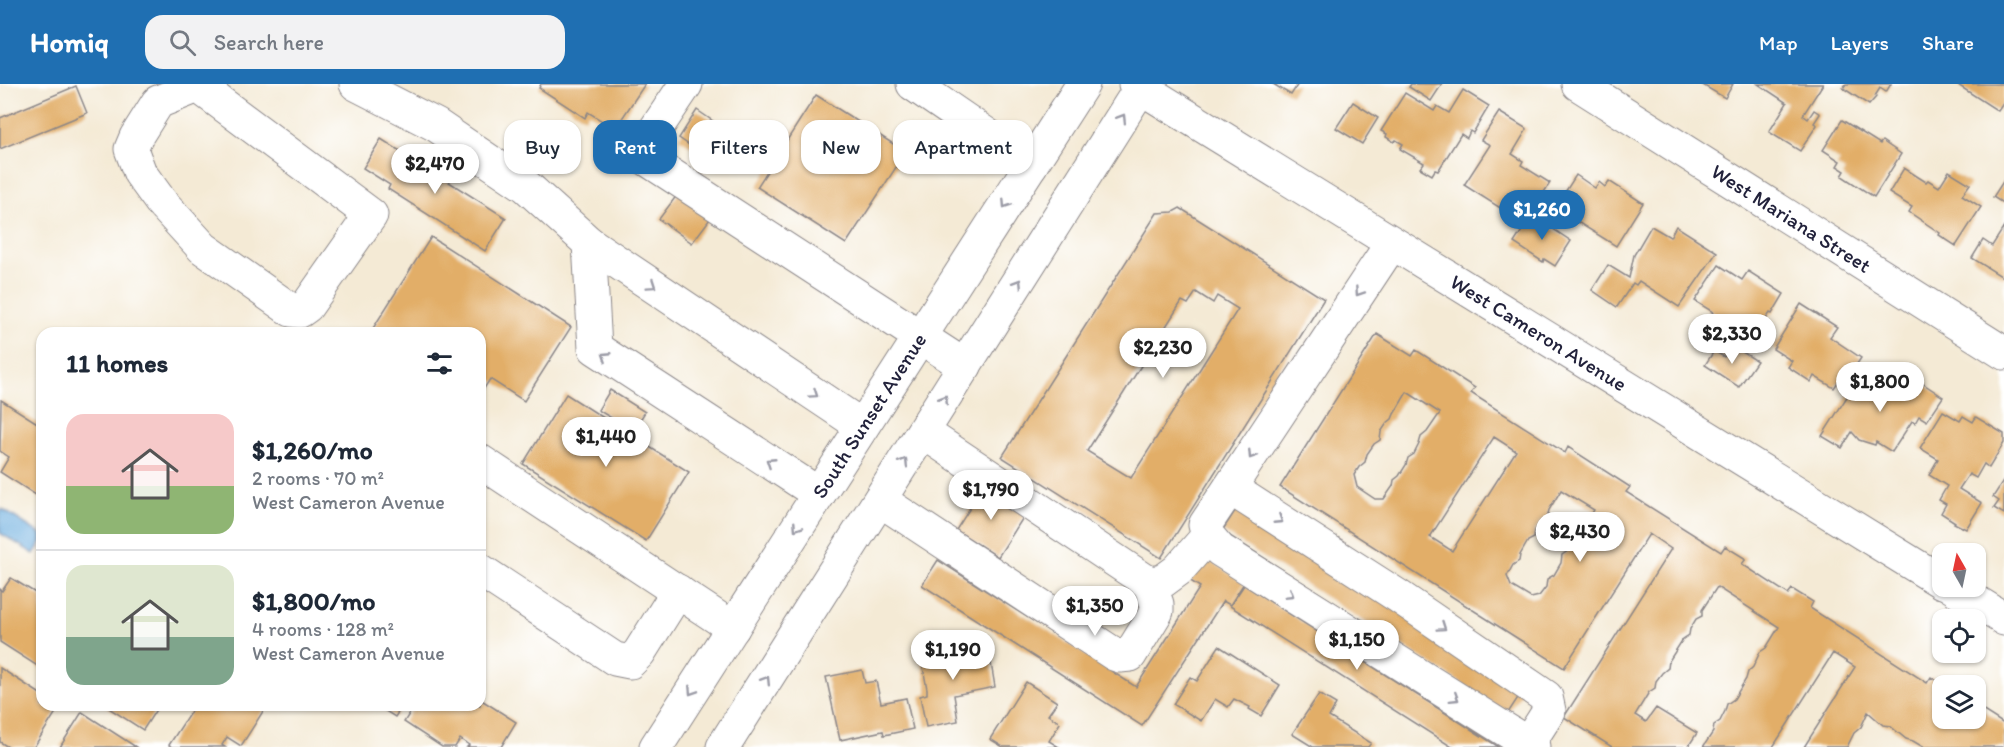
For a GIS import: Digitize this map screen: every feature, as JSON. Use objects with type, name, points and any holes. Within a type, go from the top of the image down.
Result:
[{"type":"main road","points":[[356,84],[436,125],[526,186],[589,243],[862,426]]},
{"type":"main road","points":[[686,84],[639,154],[965,366]]},
{"type":"main road","points":[[913,84],[965,120]]},
{"type":"main road","name":"South Sunset Avenue","points":[[1033,162],[1083,84]]},
{"type":"main road","name":"West Mariana Street","points":[[1578,84],[2004,353]]},
{"type":"main road","points":[[201,85],[371,215],[307,306],[300,311],[291,310],[202,248],[161,202],[140,173],[131,149],[158,102],[201,85]]},
{"type":"main road","points":[[723,747],[965,366],[1139,86]]},
{"type":"main road","name":"West Cameron Avenue","points":[[1139,86],[1932,576]]},
{"type":"main road","name":"South Sunset Avenue","points":[[656,747],[1025,174]]},
{"type":"main road","points":[[589,243],[595,348],[819,494]]},
{"type":"main road","points":[[1230,488],[1398,596],[1546,697],[1549,711],[1530,745],[1220,550],[1208,536],[1205,525],[1392,243]]},
{"type":"main road","points":[[880,500],[1114,654],[1130,655],[1157,611],[1157,604],[1149,583],[923,432]]},
{"type":"main road","points":[[486,465],[733,628]]},
{"type":"main road","points":[[1149,583],[1163,581],[1178,570],[1208,536]]},
{"type":"main road","points":[[486,574],[615,659],[624,662],[630,662],[639,653],[678,591]]},
{"type":"main road","points":[[1969,597],[2004,619]]},
{"type":"water","points":[[2,509],[36,531],[34,554],[0,533]]},
{"type":"building","points":[[541,84],[645,84],[621,120],[601,120],[588,112],[585,118],[539,88]]},
{"type":"building","points":[[1273,84],[1298,84],[1291,95]]},
{"type":"building","points":[[1411,84],[1442,84],[1431,101],[1409,87]]},
{"type":"building","points":[[1701,84],[1733,84],[1725,98]]},
{"type":"building","points":[[1758,84],[1823,84],[1803,115],[1808,119],[1814,110],[1820,114],[1814,123],[1817,125],[1800,151],[1769,132],[1787,103]]},
{"type":"building","points":[[1846,84],[1891,84],[1886,92],[1880,88],[1869,105],[1843,88]]},
{"type":"building","points":[[1958,84],[2004,84],[2004,102],[1998,111]]},
{"type":"building","points":[[76,86],[87,113],[0,149],[0,118]]},
{"type":"building","points":[[1463,90],[1489,106],[1473,133],[1470,131],[1467,138],[1461,134],[1438,171],[1435,170],[1432,175],[1420,168],[1424,163],[1400,149],[1403,144],[1396,140],[1394,142],[1381,131],[1405,93],[1434,111],[1437,106],[1449,113]]},
{"type":"building","points":[[816,95],[855,120],[801,120],[801,174],[881,174],[881,136],[893,144],[893,172],[846,244],[757,187],[765,174],[789,174],[789,137]]},
{"type":"building","points":[[1353,102],[1378,118],[1362,144],[1336,128]]},
{"type":"building","points":[[697,110],[712,120],[691,120]]},
{"type":"building","points":[[1499,112],[1527,129],[1512,154],[1523,161],[1521,165],[1550,183],[1524,223],[1464,185],[1490,145],[1481,140]]},
{"type":"building","points":[[1842,120],[1880,144],[1882,141],[1901,154],[1874,197],[1842,176],[1845,171],[1837,166],[1840,161],[1823,150]]},
{"type":"building","points":[[689,122],[689,145],[679,138]]},
{"type":"building","points":[[381,139],[506,218],[485,251],[388,189],[390,185],[363,168]]},
{"type":"building","points":[[1904,168],[1926,182],[1928,180],[1939,187],[1949,171],[1970,184],[1962,195],[1981,207],[1956,246],[1909,212],[1912,207],[1889,193]]},
{"type":"building","points":[[1576,175],[1595,188],[1599,182],[1605,187],[1609,181],[1643,203],[1616,246],[1555,208]]},
{"type":"building","points":[[2004,180],[2004,204],[1993,197]]},
{"type":"building","points":[[680,191],[713,215],[692,243],[659,219]]},
{"type":"building","points":[[1180,208],[1324,299],[1161,558],[1002,457],[1157,213],[1173,212]],"holes":[[[1196,292],[1213,303],[1217,296],[1238,309],[1131,478],[1087,451],[1182,301],[1188,304]]]},
{"type":"building","points":[[1532,215],[1571,241],[1555,266],[1544,259],[1543,262],[1514,243]]},
{"type":"building","points":[[1651,226],[1670,237],[1676,226],[1717,252],[1679,307],[1639,281],[1636,285],[1633,283],[1617,307],[1592,290],[1608,265],[1629,278],[1634,255]]},
{"type":"building","points":[[2004,227],[2004,278],[1972,258],[1983,240],[1992,246]]},
{"type":"building","points":[[431,237],[571,327],[524,401],[490,379],[486,385],[486,327],[374,327]]},
{"type":"building","points":[[1719,265],[1742,280],[1748,271],[1784,294],[1760,328],[1752,323],[1737,347],[1731,343],[1727,347],[1701,331],[1713,312],[1695,301]]},
{"type":"building","points":[[1801,304],[1837,327],[1830,337],[1861,358],[1843,385],[1838,382],[1834,388],[1814,376],[1811,382],[1788,367],[1792,361],[1773,349]]},
{"type":"building","points":[[1377,334],[1412,356],[1416,350],[1475,388],[1471,393],[1565,453],[1568,447],[1630,487],[1626,492],[1721,552],[1725,546],[1746,559],[1742,564],[1788,594],[1792,589],[1813,602],[1810,608],[1927,683],[1931,677],[1932,729],[1986,729],[1986,712],[2004,724],[2004,747],[1923,747],[1906,739],[1890,726],[1883,725],[1868,712],[1847,747],[1804,747],[1855,667],[1833,653],[1773,747],[1703,747],[1713,732],[1714,725],[1720,721],[1727,704],[1734,699],[1760,652],[1766,648],[1779,627],[1717,587],[1702,610],[1702,616],[1696,619],[1689,635],[1683,639],[1669,661],[1668,668],[1656,681],[1655,688],[1649,692],[1635,715],[1646,722],[1656,708],[1697,733],[1688,747],[1612,747],[1564,717],[1671,549],[1649,534],[1564,668],[1280,487]],"holes":[[[1407,392],[1440,413],[1421,437],[1414,454],[1408,458],[1406,465],[1394,480],[1393,486],[1384,499],[1375,499],[1357,487],[1354,475],[1365,462],[1374,444],[1380,440],[1381,432],[1392,419]],[[1494,437],[1516,451],[1452,551],[1430,537]],[[1561,490],[1594,510],[1582,530],[1575,534],[1574,542],[1562,555],[1561,563],[1554,575],[1547,579],[1546,587],[1539,596],[1531,598],[1511,586],[1507,576],[1513,565],[1519,561],[1528,541],[1534,538],[1541,521],[1547,518]]]},
{"type":"building","points":[[1731,345],[1757,361],[1739,387],[1705,365],[1714,351],[1724,357]]},
{"type":"building","points":[[1862,373],[1903,398],[1916,379],[1943,397],[1927,421],[1919,416],[1915,423],[1912,421],[1892,452],[1876,442],[1875,445],[1859,440],[1852,432],[1842,448],[1822,436]]},
{"type":"building","points":[[610,390],[645,412],[633,431],[598,410]]},
{"type":"building","points":[[566,394],[689,472],[646,541],[523,464]]},
{"type":"building","points":[[1,400],[36,422],[36,495],[0,472],[9,457],[0,451]]},
{"type":"building","points":[[1943,411],[1960,421],[1963,416],[1973,422],[1976,417],[2004,434],[2004,443],[1989,468],[1984,464],[1976,478],[1969,474],[1959,489],[1982,503],[1966,529],[1941,513],[1946,504],[1939,500],[1947,486],[1929,475],[1938,459],[1920,448]]},
{"type":"building","points":[[2004,480],[2004,514],[1994,508],[1999,501],[1993,497]]},
{"type":"building","points":[[984,486],[1026,513],[998,557],[956,530]]},
{"type":"building","points":[[1237,508],[1523,690],[1508,713],[1222,531]]},
{"type":"building","points":[[1204,557],[1244,583],[1230,605],[1223,601],[1142,726],[922,585],[938,560],[1136,687],[1200,587],[1189,580]]},
{"type":"building","points":[[11,578],[36,593],[36,665],[0,642],[0,589],[2,591]]},
{"type":"building","points":[[1244,585],[1499,747],[1452,747],[1230,606]]},
{"type":"building","points":[[988,645],[995,687],[954,695],[958,721],[926,727],[920,696],[927,694],[927,689],[920,651],[938,648],[939,654]]},
{"type":"building","points":[[1219,646],[1280,685],[1261,716],[1234,699],[1228,707],[1215,699],[1201,721],[1173,704],[1190,677],[1197,681]]},
{"type":"building","points":[[0,668],[36,691],[36,711],[57,711],[34,747],[8,747],[0,742]]},
{"type":"building","points":[[862,670],[865,683],[876,681],[881,703],[906,698],[913,729],[884,735],[883,731],[840,740],[826,677]]},
{"type":"building","points":[[1026,682],[1057,702],[1048,715],[1060,723],[1049,741],[1059,747],[1003,747],[990,739]]},
{"type":"building","points":[[1319,694],[1336,704],[1329,717],[1371,743],[1368,747],[1313,747],[1292,734]]},
{"type":"building","points":[[486,703],[516,722],[501,747],[467,747],[469,745],[460,739],[455,747],[442,747],[404,722],[411,711],[486,711]]},
{"type":"building","points":[[113,711],[155,711],[143,730]]},
{"type":"building","points":[[191,711],[263,711],[241,746],[227,737],[222,745],[225,747],[172,747],[169,745]]},
{"type":"building","points":[[386,711],[399,711],[395,717]]},
{"type":"building","points":[[82,712],[136,747],[60,747]]}]
